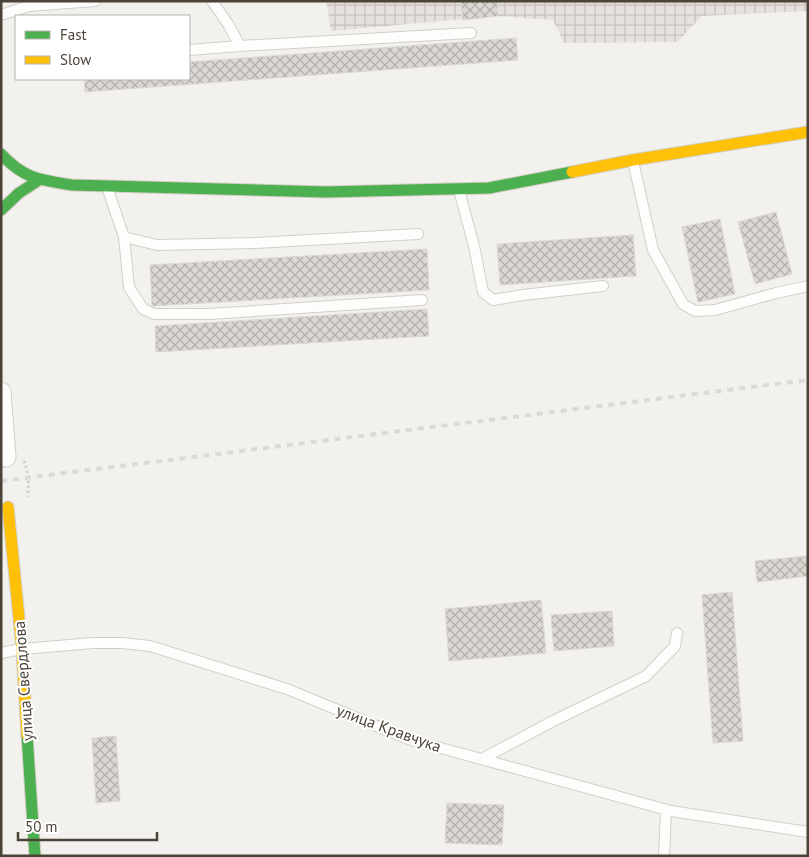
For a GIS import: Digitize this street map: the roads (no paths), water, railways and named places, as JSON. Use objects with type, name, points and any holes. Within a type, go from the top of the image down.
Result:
[{"type":"main road","points":[[1,154],[22,173],[39,180],[72,185],[326,192],[459,189],[489,188],[633,160],[808,132]]},
{"type":"main road","points":[[1,210],[19,193],[39,180]]},
{"type":"main road","name":"улица Свердлова","points":[[8,507],[22,650],[35,856]]},
{"type":"street","points":[[1,392],[14,455]]},
{"type":"lane","points":[[1,15],[29,6],[95,1]]},
{"type":"lane","points":[[212,1],[240,46]]},
{"type":"lane","points":[[190,50],[471,33]]},
{"type":"lane","points":[[633,160],[653,250],[683,304],[695,311],[715,310],[808,286]]},
{"type":"lane","points":[[106,186],[124,237],[129,287],[143,310],[154,314],[209,314],[422,300]]},
{"type":"lane","points":[[459,189],[474,246],[483,292],[493,300],[603,286]]},
{"type":"lane","points":[[124,237],[157,245],[255,243],[418,234]]},
{"type":"lane","points":[[482,759],[552,721],[646,676],[675,646],[677,633]]},
{"type":"lane","name":"улица Кравчука","points":[[1,653],[93,643],[122,643],[150,646],[287,689],[408,739],[666,810],[808,832]]},
{"type":"lane","points":[[664,856],[666,810]]},
{"type":"railway","points":[[1,481],[808,380]]}]
